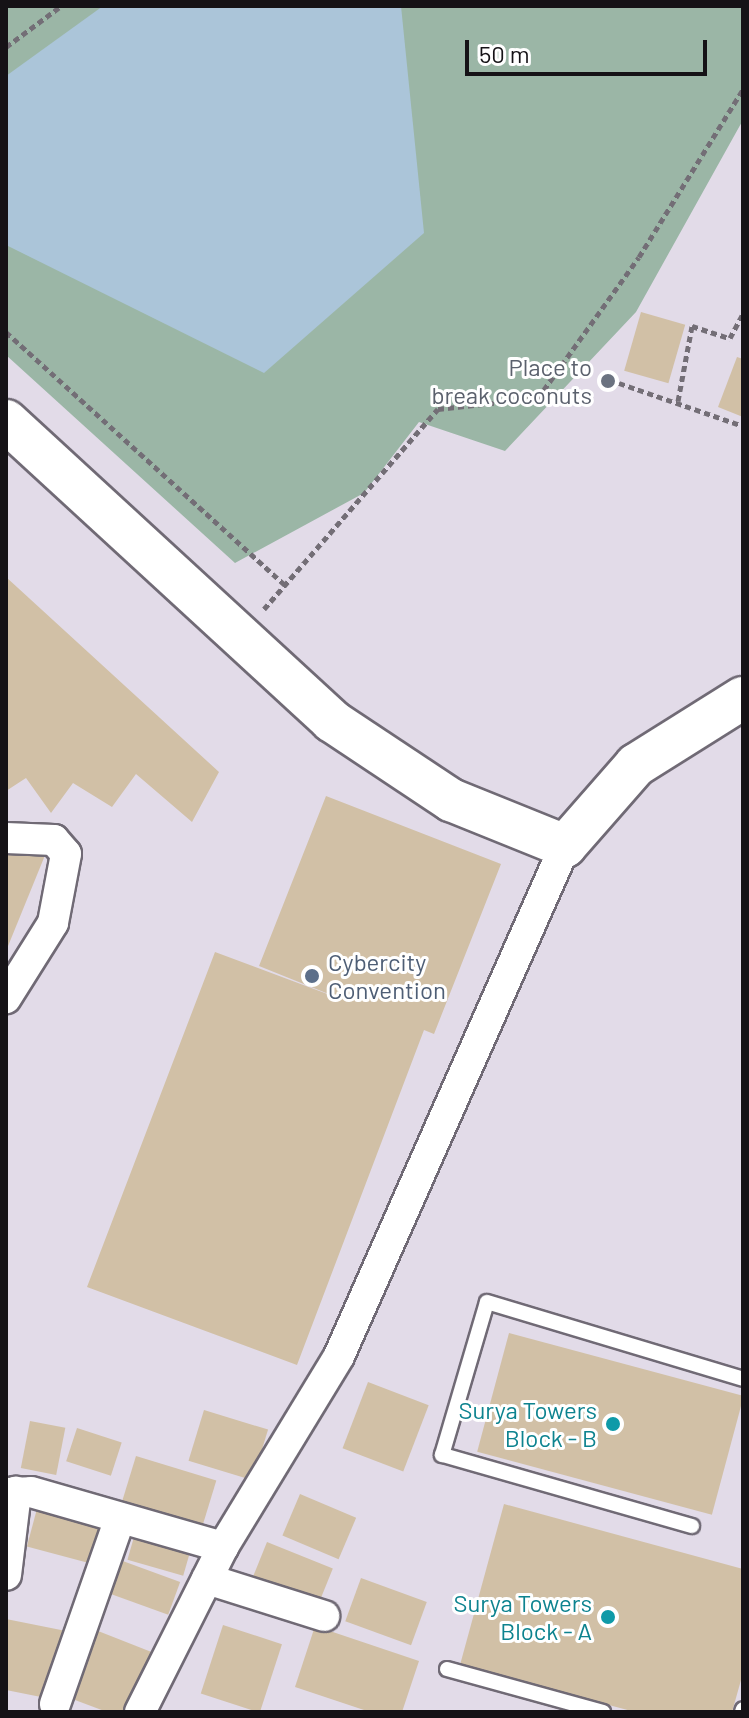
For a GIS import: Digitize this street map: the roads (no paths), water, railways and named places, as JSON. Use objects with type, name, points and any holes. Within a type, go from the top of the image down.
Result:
[{"type":"street","points":[[6,421],[332,721],[451,800],[565,846]]},
{"type":"street","points":[[140,1712],[223,1547],[339,1356],[565,846],[636,765],[743,698]]},
{"type":"street","points":[[6,838],[54,840],[66,854],[53,923],[6,998]]},
{"type":"street","points":[[6,1575],[11,1492],[223,1547]]},
{"type":"street","points":[[55,1704],[120,1518]]},
{"type":"street","points":[[207,1579],[324,1616]]},
{"type":"lane","points":[[692,1526],[442,1455],[487,1302],[743,1379]]},
{"type":"lane","points":[[447,1669],[603,1712]]},
{"type":"water","points":[[103,6],[401,6],[424,233],[264,373],[6,245],[6,76]]},
{"type":"place","name":"Place to break coconuts","points":[[608,381]]},
{"type":"place","name":"Cybercity Convention","points":[[312,976]]},
{"type":"place","name":"Surya Towers Block - B","points":[[613,1424]]},
{"type":"place","name":"Surya Towers Block - A","points":[[608,1617]]}]
